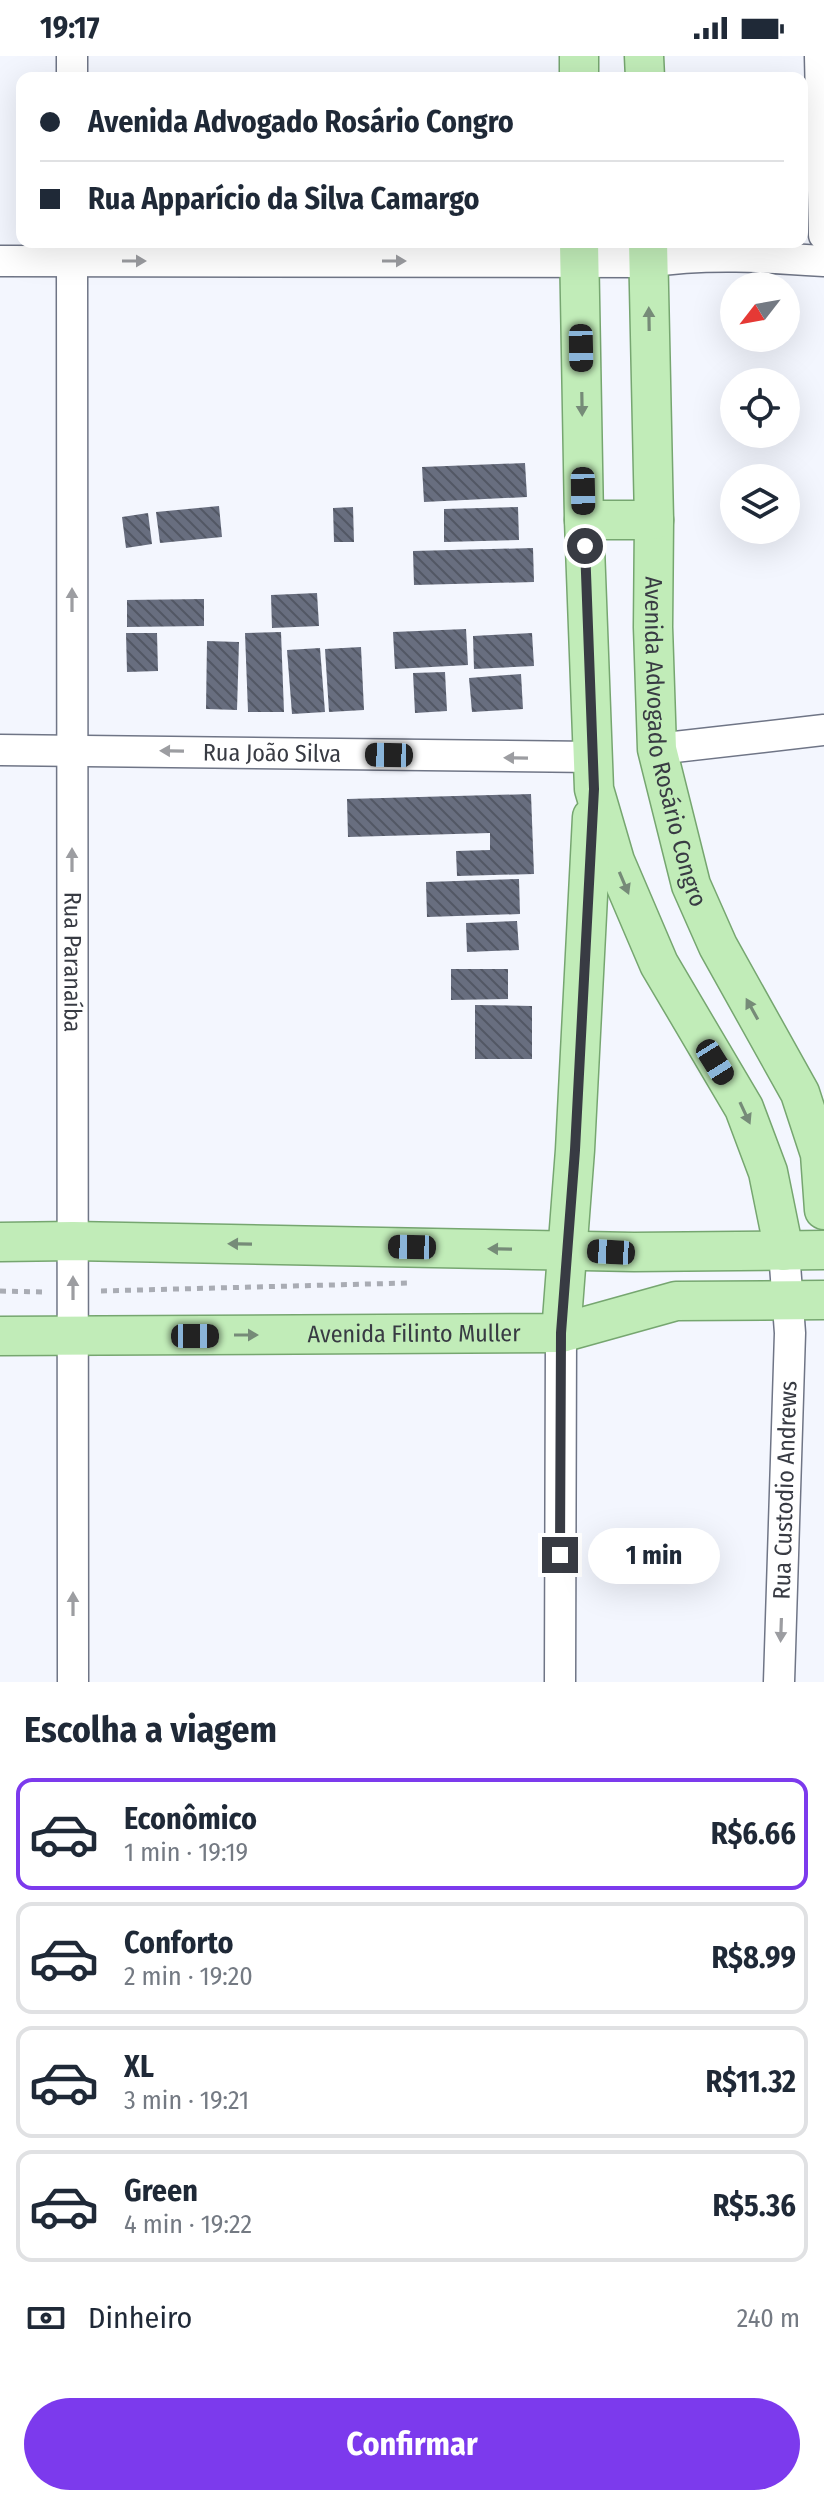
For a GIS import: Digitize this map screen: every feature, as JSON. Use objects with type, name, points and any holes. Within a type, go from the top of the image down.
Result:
[{"type":"main road","points":[[561,1333],[575,1150],[594,773],[584,520],[579,252]]},
{"type":"main road","name":"Avenida Advogado Rosário Congro","points":[[648,252],[657,749],[691,885],[718,946],[800,1093],[820,1154],[824,1210]]},
{"type":"main road","points":[[584,520],[654,520]]},
{"type":"main road","points":[[594,773],[615,861],[659,964],[744,1108],[768,1172],[784,1251]]},
{"type":"main road","points":[[0,1242],[634,1252],[824,1250]]},
{"type":"main road","name":"Avenida Filinto Muller","points":[[0,1336],[561,1333],[676,1301],[806,1300]]},
{"type":"street","points":[[820,56],[824,235]]},
{"type":"street","points":[[0,261],[72,252],[648,252],[674,258],[748,257],[824,261]]},
{"type":"street","name":"Rua Paranaíba","points":[[72,252],[73,1682]]},
{"type":"street","points":[[657,749],[824,730]]},
{"type":"street","name":"Rua João Silva","points":[[0,750],[72,749],[594,773]]},
{"type":"street","name":"Rua Custodio Andrews","points":[[779,1682],[790,1333],[806,1300],[784,1251]]},
{"type":"street","points":[[560,1682],[561,1333]]},
{"type":"path","points":[[0,1291],[73,1292],[422,1282]]},
{"type":"building","points":[[525,463],[527,497],[424,502],[422,467]]},
{"type":"building","points":[[219,506],[222,537],[160,543],[156,512]]},
{"type":"building","points":[[353,507],[354,542],[334,542],[333,508]]},
{"type":"building","points":[[518,507],[519,540],[444,542],[444,509]]},
{"type":"building","points":[[148,513],[152,544],[126,548],[122,517]]},
{"type":"building","points":[[533,548],[534,582],[414,585],[413,551]]},
{"type":"building","points":[[317,593],[319,626],[272,628],[271,595]]},
{"type":"building","points":[[204,599],[204,626],[127,627],[127,600]]},
{"type":"building","points":[[466,629],[468,665],[395,669],[393,632]]},
{"type":"building","points":[[281,632],[284,712],[248,712],[245,633]]},
{"type":"building","points":[[126,633],[157,633],[158,671],[127,672]]},
{"type":"building","points":[[532,633],[534,666],[474,669],[473,636]]},
{"type":"building","points":[[207,641],[239,642],[237,710],[206,709]]},
{"type":"building","points":[[361,647],[364,710],[329,712],[325,649]]},
{"type":"building","points":[[320,648],[325,712],[292,714],[287,650]]},
{"type":"building","points":[[445,672],[447,711],[415,713],[413,673]]},
{"type":"building","points":[[521,674],[523,709],[472,712],[469,678]]},
{"type":"building","points":[[531,794],[534,874],[457,876],[456,851],[490,850],[490,833],[348,837],[347,799]]},
{"type":"building","points":[[519,879],[520,914],[427,917],[426,882]]},
{"type":"building","points":[[517,921],[519,950],[467,952],[466,923]]},
{"type":"building","points":[[451,969],[508,969],[508,999],[451,1000]]},
{"type":"building","points":[[475,1005],[532,1006],[532,1059],[475,1059]]},
{"type":"route","points":[[560,1555],[561,1333],[575,1150],[594,789],[585,546]]}]
